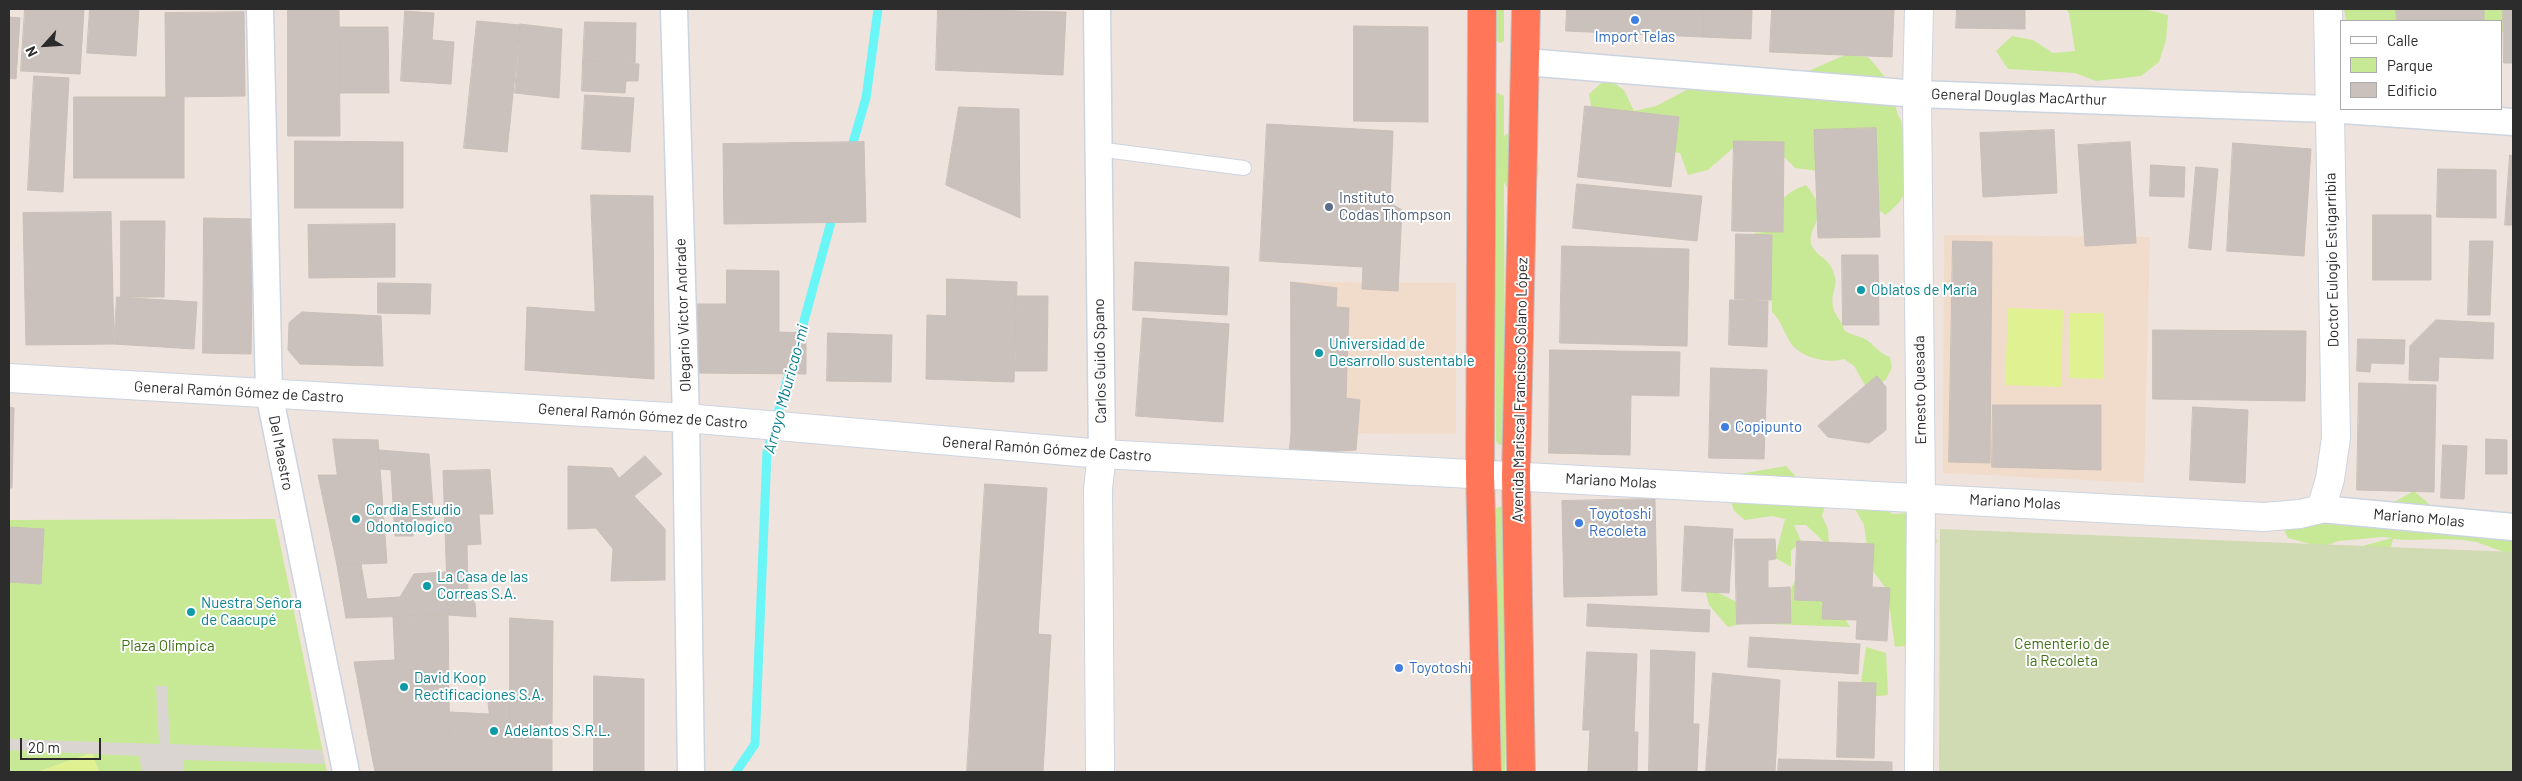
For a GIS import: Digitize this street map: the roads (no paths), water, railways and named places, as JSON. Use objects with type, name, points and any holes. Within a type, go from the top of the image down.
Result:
[{"type":"highway","name":"Avenida Mariscal Francisco Solano López","points":[[1482,9],[1499,475],[1521,772]]},
{"type":"highway","name":"Avenida Mariscal Francisco Solano López","points":[[1487,772],[1499,475],[1526,62],[1526,9]]},
{"type":"street","name":"Del Maestro","points":[[260,9],[269,393],[346,772]]},
{"type":"street","name":"Olegario Victor Andrade","points":[[673,9],[686,418],[691,772]]},
{"type":"street","name":"Carlos Guido Spano","points":[[1097,9],[1097,149],[1102,454],[1098,489],[1100,772]]},
{"type":"street","name":"Ernesto Quesada","points":[[1919,9],[1917,94],[1921,497],[1919,772]]},
{"type":"street","name":"Doctor Eulogio Estigarribia","points":[[2321,509],[2330,479],[2336,438],[2328,109],[2328,9]]},
{"type":"street","name":"General Douglas MacArthur","points":[[1526,62],[1917,94],[2340,110]]},
{"type":"street","name":"General Douglas MacArthur","points":[[2342,110],[2513,122]]},
{"type":"street","name":"General Ramón Gómez de Castro","points":[[9,378],[686,418],[1102,454],[1499,475]]},
{"type":"street","name":"Mariano Molas","points":[[1499,475],[2264,517],[2300,514],[2321,509],[2513,527]]},
{"type":"lane","points":[[1097,149],[1244,168]]},
{"type":"waterway","name":"Arroyo Mburicao-mi","points":[[850,153],[866,98],[878,9]]},
{"type":"waterway","name":"Arroyo Mburicao-mi","points":[[798,343],[834,211]]},
{"type":"waterway","name":"Arroyo Mburicao-mi","points":[[736,772],[755,744],[767,452],[792,363]]},
{"type":"place","name":"Import Telas","points":[[1635,20]]},
{"type":"place","name":"Instituto Codas Thompson","points":[[1329,207]]},
{"type":"place","name":"Oblatos de María","points":[[1861,290]]},
{"type":"place","name":"Universidad de Desarrollo sustentable","points":[[1319,353]]},
{"type":"place","name":"Copipunto","points":[[1725,427]]},
{"type":"place","name":"Cordia Estudio Odontologico","points":[[356,519]]},
{"type":"place","name":"Toyotoshi Recoleta","points":[[1579,523]]},
{"type":"place","name":"La Casa de las Correas S.A.","points":[[427,586]]},
{"type":"place","name":"Nuestra Señora de Caacupé","points":[[191,612]]},
{"type":"place","name":"Toyotoshi","points":[[1399,668]]},
{"type":"place","name":"David Koop Rectificaciones S.A.","points":[[404,687]]},
{"type":"place","name":"Adelantos S.R.L.","points":[[494,731]]},
{"type":"park label","name":"Plaza Olímpica","points":[[168,646]]},
{"type":"park label","name":"Cementerio de la Recoleta","points":[[2062,652]]}]
